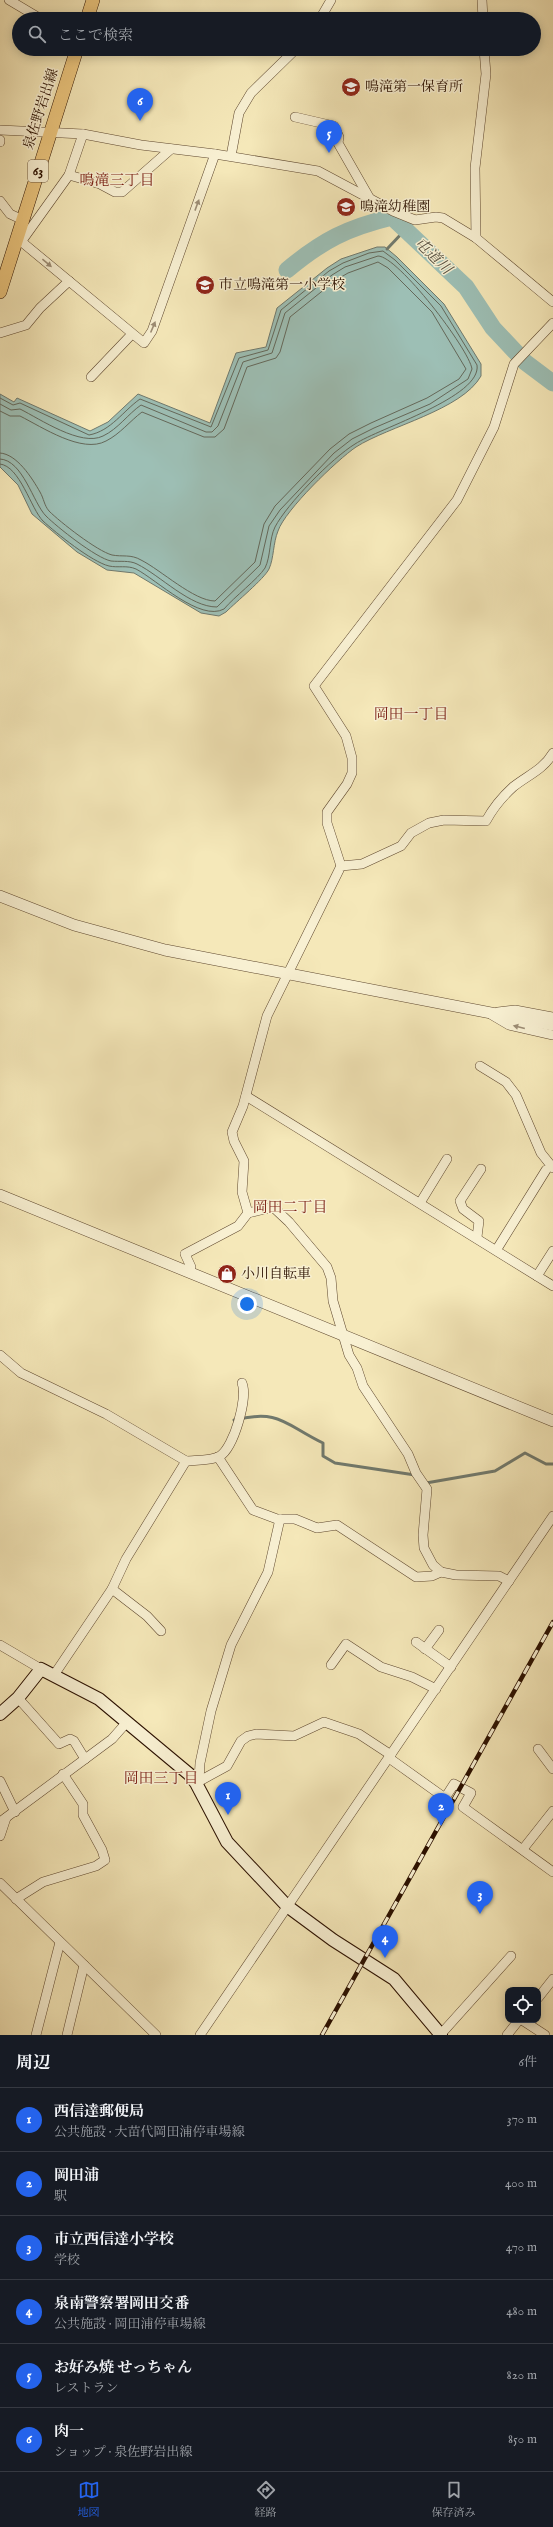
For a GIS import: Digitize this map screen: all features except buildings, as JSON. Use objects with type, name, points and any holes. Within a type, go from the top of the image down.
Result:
[{"type":"main road","points":[[89,12],[93,0]]},
{"type":"main road","name":"泉佐野岩出線","points":[[0,292],[19,240],[23,220],[75,56]]},
{"type":"main road","points":[[0,1714],[18,1698],[41,1669],[99,1699],[198,1782],[227,1842],[287,1906],[333,1940],[394,1979],[441,2035]]},
{"type":"street","points":[[9,0],[29,12]]},
{"type":"street","points":[[324,12],[331,0]]},
{"type":"street","points":[[482,0],[483,12]]},
{"type":"street","points":[[231,156],[239,113],[251,93],[289,56]]},
{"type":"street","points":[[476,238],[475,168],[486,74],[485,56]]},
{"type":"street","points":[[295,118],[334,126],[339,137],[338,143],[370,199]]},
{"type":"street","points":[[0,130],[84,134],[171,149],[231,156],[318,171],[370,199],[416,220],[436,217],[443,218],[476,238],[553,302]]},
{"type":"street","points":[[84,134],[69,175],[19,240],[144,343],[152,330],[215,154]]},
{"type":"street","points":[[69,175],[100,184],[115,192],[122,192],[171,149]]},
{"type":"street","points":[[0,201],[10,214],[23,220]]},
{"type":"street","points":[[0,333],[26,325],[40,308],[69,281]]},
{"type":"street","points":[[248,1213],[242,1192],[244,1161],[234,1141],[232,1132],[246,1096],[267,1016],[341,866],[327,823],[327,812],[348,784],[352,773],[352,758],[346,736],[314,686],[457,500],[494,427],[514,364],[553,322]]},
{"type":"street","points":[[91,377],[132,334]]},
{"type":"street","points":[[341,866],[362,864],[401,846],[411,833],[429,823],[444,820],[486,821],[495,805],[514,786],[536,774],[553,753]]},
{"type":"street","points":[[0,896],[40,913],[116,938],[165,950],[553,1025]]},
{"type":"street","points":[[487,1013],[515,1010],[553,1017]]},
{"type":"street","points":[[487,1013],[509,1024],[553,1035]]},
{"type":"street","points":[[480,1066],[506,1082],[516,1095],[541,1153],[550,1169],[496,1249]]},
{"type":"street","points":[[246,1096],[472,1236],[477,1237],[553,1286]]},
{"type":"street","points":[[420,1203],[448,1159]]},
{"type":"street","points":[[477,1237],[479,1221],[463,1209],[460,1201],[481,1170]]},
{"type":"street","points":[[0,1195],[344,1334],[553,1421]]},
{"type":"street","points":[[189,1271],[191,1267],[185,1254],[238,1226],[248,1213],[273,1207],[317,1254],[327,1267],[331,1278],[332,1301],[344,1334],[349,1355],[357,1368],[363,1386],[408,1454],[416,1473],[426,1489],[423,1535],[424,1548],[433,1565],[441,1572],[456,1576],[499,1576],[509,1581]]},
{"type":"street","points":[[537,1276],[553,1251]]},
{"type":"street","points":[[0,1355],[21,1373],[106,1414],[186,1461],[218,1457],[230,1441],[242,1411],[244,1389],[242,1383]]},
{"type":"street","points":[[218,1457],[253,1510],[262,1516],[280,1519],[295,1519],[317,1528],[337,1525],[416,1577],[432,1576],[441,1572]]},
{"type":"street","points":[[54,1675],[112,1589],[126,1559],[186,1461]]},
{"type":"street","points":[[200,2035],[553,1516]]},
{"type":"street","points":[[198,1782],[200,1764],[211,1711],[231,1646],[268,1572],[280,1519]]},
{"type":"street","points":[[112,1589],[147,1616],[161,1631]]},
{"type":"street","points":[[425,1649],[439,1630]]},
{"type":"street","points":[[416,1642],[451,1666]]},
{"type":"street","points":[[331,1665],[346,1644],[381,1667],[412,1677],[436,1689]]},
{"type":"street","points":[[0,1645],[41,1669]]},
{"type":"street","points":[[18,1698],[59,1744],[70,1739],[74,1741],[85,1759]]},
{"type":"street","points":[[0,1836],[3,1820],[112,1739],[127,1722]]},
{"type":"street","points":[[198,1782],[227,1766],[241,1741],[248,1736],[256,1734],[294,1736],[324,1722],[358,1734],[445,1798],[454,1784],[471,1793],[464,1808],[553,1872]]},
{"type":"street","points":[[538,1749],[553,1769]]},
{"type":"street","points":[[16,1899],[43,1882],[96,1866],[104,1860],[102,1850],[83,1814],[83,1804],[63,1774]]},
{"type":"street","points":[[0,1781],[15,1812]]},
{"type":"street","points":[[523,1849],[553,1811]]},
{"type":"street","points":[[0,1884],[156,2035]]},
{"type":"street","points":[[36,2035],[60,1942]]},
{"type":"street","points":[[441,2035],[511,1956]]},
{"type":"street","points":[[67,2035],[84,1965]]},
{"type":"street","points":[[541,1994],[553,1980]]},
{"type":"street","points":[[507,2035],[517,2023]]},
{"type":"street","points":[[525,2023],[544,2035]]},
{"type":"water","points":[[377,247],[385,247],[397,257],[444,304],[481,364],[481,376],[472,388],[442,408],[370,439],[347,453],[312,486],[290,511],[276,536],[269,569],[256,584],[226,612],[219,616],[201,613],[134,573],[107,570],[77,552],[32,514],[18,485],[0,467],[0,394],[14,402],[17,398],[90,431],[108,422],[138,394],[210,423],[236,353],[266,347],[277,308],[327,268],[341,259]]},
{"type":"waterway","name":"屯道川","points":[[287,270],[312,251],[336,236],[376,221],[392,217],[466,287],[493,328],[525,362],[553,383]]},
{"type":"waterway","points":[[387,249],[405,230]]},
{"type":"waterway","points":[[234,1420],[249,1417],[272,1417],[290,1424],[323,1443],[323,1456],[335,1463],[415,1475]]},
{"type":"waterway","points":[[426,1483],[495,1471],[525,1453],[546,1464],[553,1464]]},
{"type":"railway","points":[[322,2035],[553,1622]]},
{"type":"place","name":"鳴滝第一保育所","points":[[351,87]]},
{"type":"place","name":"肉一","points":[[140,121]]},
{"type":"place","name":"お好み焼 せっちゃん","points":[[329,153]]},
{"type":"place","name":"鳴滝幼稚園","points":[[346,207]]},
{"type":"place","name":"市立鳴滝第一小学校","points":[[205,285]]},
{"type":"place","name":"小川自転車","points":[[227,1274]]},
{"type":"place","name":"西信達郵便局","points":[[228,1815]]},
{"type":"place","name":"岡田浦","points":[[441,1826]]},
{"type":"place","name":"市立西信達小学校","points":[[480,1914]]},
{"type":"place","name":"泉南警察署岡田交番","points":[[385,1958]]},
{"type":"district","name":"鳴滝三丁目","points":[[117,180]]},
{"type":"district","name":"岡田一丁目","points":[[411,714]]},
{"type":"district","name":"岡田二丁目","points":[[290,1207]]},
{"type":"district","name":"岡田三丁目","points":[[161,1778]]}]
